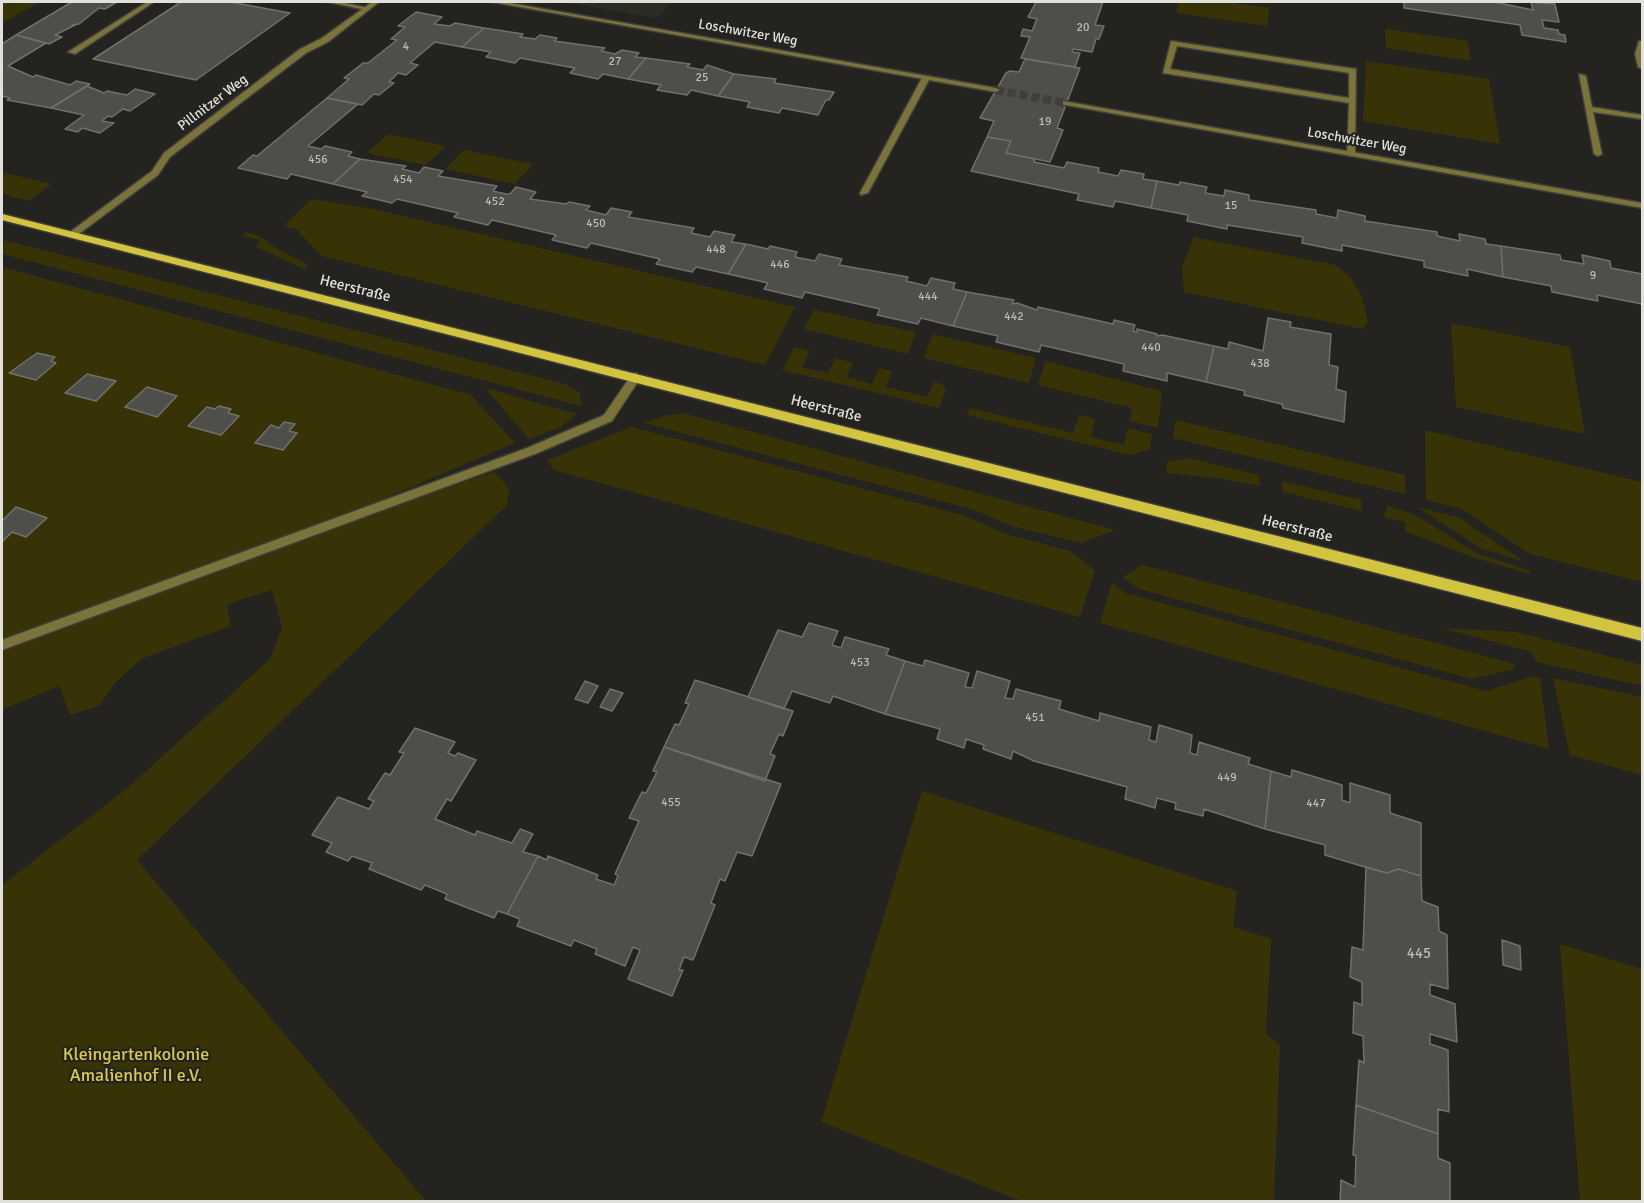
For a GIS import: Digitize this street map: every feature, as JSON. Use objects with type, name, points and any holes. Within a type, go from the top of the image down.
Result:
[{"type":"main road","name":"Heerstraße","points":[[2,217],[1642,635]]},
{"type":"street","points":[[72,52],[151,2]]},
{"type":"street","points":[[332,2],[366,8]]},
{"type":"street","name":"Pillnitzer Weg","points":[[73,234],[155,173],[167,155],[185,141],[303,51],[325,40],[376,2]]},
{"type":"street","name":"Loschwitzer Weg","points":[[495,2],[996,90]]},
{"type":"street","points":[[1351,154],[1353,101],[1353,71],[1174,43],[1166,71],[1353,101]]},
{"type":"street","points":[[1642,43],[1639,54],[1642,67]]},
{"type":"street","points":[[1582,76],[1598,154]]},
{"type":"street","points":[[864,193],[926,78]]},
{"type":"street","name":"Loschwitzer Weg","points":[[1066,103],[1642,206]]},
{"type":"street","points":[[1589,109],[1642,117]]},
{"type":"street","points":[[2,645],[553,442],[608,418],[636,377]]},
{"type":"shaded area","points":[[563,2],[672,2],[657,18]]},
{"type":"green space","points":[[2,2],[40,2],[2,23]]},
{"type":"green space","points":[[1179,2],[1228,2],[1269,8],[1267,26],[1176,13]]},
{"type":"green space","points":[[1385,29],[1467,41],[1471,61],[1386,48]]},
{"type":"green space","points":[[1366,61],[1489,79],[1500,144],[1363,121]]},
{"type":"green space","points":[[388,134],[446,146],[426,165],[367,153]]},
{"type":"green space","points":[[464,150],[533,164],[515,184],[445,169]]},
{"type":"green space","points":[[2,172],[51,184],[29,201],[12,197],[2,193]]},
{"type":"green space","points":[[312,199],[373,209],[795,307],[765,365],[322,256],[296,229],[283,226]]},
{"type":"green space","points":[[246,232],[259,236],[274,247],[308,265],[304,269],[256,247],[260,240],[243,236]]},
{"type":"green space","points":[[1194,237],[1335,265],[1352,279],[1362,297],[1368,321],[1362,329],[1184,292],[1182,267]]},
{"type":"green space","points":[[4,240],[565,384],[580,393],[581,406],[2,254]]},
{"type":"green space","name":"Kleingartenkolonie Amalienhof II e.V.","points":[[2,267],[471,395],[515,443],[274,545],[495,472],[509,489],[507,505],[137,860],[426,1201],[2,1201],[2,885],[125,790],[270,659],[282,627],[272,590],[227,604],[231,626],[141,659],[116,682],[99,706],[70,715],[59,686],[2,710]]},
{"type":"green space","points":[[814,310],[916,332],[908,354],[804,329]]},
{"type":"green space","points":[[1451,323],[1570,347],[1585,434],[1456,407]]},
{"type":"green space","points":[[933,334],[1036,358],[1029,383],[924,358]]},
{"type":"green space","points":[[794,347],[810,351],[802,367],[828,373],[835,358],[853,363],[846,377],[872,384],[879,368],[892,371],[886,387],[927,397],[934,382],[942,384],[946,390],[939,408],[782,370]]},
{"type":"green space","points":[[1045,361],[1162,391],[1158,428],[1130,421],[1132,408],[1038,385]]},
{"type":"green space","points":[[485,388],[577,414],[561,427],[529,439]]},
{"type":"green space","points":[[970,408],[1073,433],[1079,415],[1095,419],[1091,437],[1124,445],[1128,428],[1152,434],[1150,449],[1130,455],[967,415]]},
{"type":"green space","points":[[683,413],[1115,530],[1081,543],[1011,526],[975,510],[644,423],[663,416]]},
{"type":"green space","points":[[1176,420],[1405,475],[1405,494],[1173,438]]},
{"type":"green space","points":[[632,427],[962,515],[1006,534],[1070,551],[1095,570],[1080,617],[554,470],[547,460]]},
{"type":"green space","points":[[1425,430],[1642,482],[1642,582],[1530,554],[1462,509],[1426,500]]},
{"type":"green space","points":[[1188,458],[1259,475],[1260,486],[1216,478],[1166,473],[1167,462]]},
{"type":"green space","points":[[1282,481],[1361,500],[1362,511],[1283,492]]},
{"type":"green space","points":[[1387,506],[1414,514],[1478,554],[1529,570],[1530,574],[1475,558],[1405,531],[1405,522],[1384,517]]},
{"type":"green space","points":[[1417,507],[1458,517],[1525,562],[1480,548]]},
{"type":"green space","points":[[1143,565],[1515,664],[1514,669],[1472,679],[1139,589],[1123,577]]},
{"type":"green space","points":[[1112,582],[1125,593],[1486,691],[1534,676],[1540,678],[1549,749],[1100,623]]},
{"type":"green space","points":[[1442,628],[1517,632],[1642,665],[1642,686],[1536,662],[1532,652]]},
{"type":"green space","points":[[1553,678],[1642,697],[1642,775],[1570,755]]},
{"type":"green space","points":[[922,791],[1237,891],[1233,927],[1271,939],[1266,1034],[1280,1045],[1274,1201],[1021,1201],[821,1122]]},
{"type":"green space","points":[[1560,944],[1642,969],[1642,1201],[1580,1201]]},
{"type":"building","points":[[72,2],[117,2],[105,9],[99,8],[79,24],[72,25],[75,25],[55,35],[62,37],[49,44],[16,35]]},
{"type":"building","points":[[181,2],[230,2],[290,13],[196,80],[93,59]]},
{"type":"building","points":[[1036,2],[1103,2],[1095,25],[1104,26],[1099,39],[1096,39],[1092,52],[1073,49],[1072,52],[1080,53],[1075,67],[1021,58],[1030,37],[1021,36],[1023,29],[1032,31],[1037,19],[1028,17]]},
{"type":"building","points":[[1404,2],[1494,2],[1533,10],[1531,2],[1555,4],[1559,22],[1542,20],[1544,28],[1558,30],[1559,34],[1565,35],[1566,42],[1522,35],[1520,25],[1404,8]]},
{"type":"building","points":[[416,12],[442,17],[434,24],[450,26],[455,23],[484,28],[462,47],[435,42],[410,63],[418,65],[406,75],[398,73],[389,82],[394,83],[379,95],[374,94],[362,105],[327,98],[349,79],[344,78],[397,40],[391,39],[405,27],[398,26]]},
{"type":"building","points":[[484,28],[523,34],[520,37],[535,39],[540,35],[557,38],[554,41],[605,48],[601,51],[615,54],[622,50],[639,53],[635,57],[646,58],[628,79],[603,74],[598,79],[570,73],[575,68],[520,58],[515,63],[486,57],[491,52],[462,47]]},
{"type":"building","points":[[16,35],[46,43],[8,66],[33,77],[36,75],[70,85],[76,81],[90,84],[51,108],[7,100],[10,98],[2,96],[2,44]]},
{"type":"building","points":[[646,58],[690,64],[687,67],[703,70],[707,65],[734,74],[718,96],[691,90],[687,95],[657,90],[661,85],[628,79]]},
{"type":"building","points":[[1025,59],[1080,68],[1057,128],[1063,130],[1050,162],[1006,153],[1011,141],[987,137],[994,121],[980,118],[1006,73],[1019,72]]},
{"type":"building","points":[[734,74],[776,79],[774,83],[834,92],[829,100],[826,100],[818,115],[782,108],[779,113],[747,107],[750,102],[718,96]]},
{"type":"building","points":[[87,86],[104,93],[107,91],[127,95],[135,89],[155,94],[130,111],[123,109],[112,117],[108,116],[102,121],[114,123],[100,133],[82,128],[78,132],[65,129],[84,115],[51,108]]},
{"type":"building","points":[[327,98],[358,104],[308,146],[321,149],[325,146],[352,152],[348,156],[360,159],[333,184],[291,174],[287,179],[238,168],[253,155],[257,156]]},
{"type":"building","points":[[987,137],[1011,141],[1006,153],[1035,159],[1034,162],[1064,168],[1067,162],[1099,168],[1098,172],[1118,176],[1121,170],[1144,174],[1143,179],[1157,181],[1151,208],[1115,201],[1113,207],[1077,200],[1079,194],[971,171]]},
{"type":"building","points":[[360,159],[406,166],[402,169],[419,173],[424,167],[443,171],[438,176],[497,186],[493,191],[506,194],[510,194],[516,187],[536,192],[530,199],[590,206],[586,210],[606,215],[611,208],[632,212],[628,217],[694,228],[691,233],[710,237],[714,231],[735,235],[731,242],[746,244],[728,274],[696,267],[692,272],[656,264],[660,259],[591,243],[587,248],[552,240],[556,235],[492,220],[488,225],[454,217],[458,213],[397,199],[392,203],[362,196],[367,192],[333,184]]},
{"type":"building","points":[[1157,181],[1207,187],[1205,193],[1224,196],[1225,190],[1249,195],[1249,200],[1316,210],[1316,214],[1337,218],[1338,210],[1365,216],[1365,221],[1437,232],[1437,236],[1460,241],[1459,234],[1485,239],[1486,244],[1501,246],[1503,277],[1467,269],[1468,276],[1424,267],[1424,261],[1342,245],[1342,251],[1302,243],[1303,237],[1227,225],[1227,229],[1187,221],[1188,215],[1151,208]]},
{"type":"building","points":[[746,244],[797,252],[795,257],[815,261],[819,254],[842,259],[839,265],[908,277],[906,281],[927,286],[931,278],[955,283],[953,289],[967,292],[953,326],[921,318],[918,324],[877,315],[880,309],[805,292],[802,298],[764,289],[768,283],[728,274]]},
{"type":"building","points":[[1501,246],[1560,255],[1561,260],[1584,264],[1582,255],[1610,261],[1611,268],[1642,274],[1642,304],[1597,295],[1598,301],[1552,292],[1551,286],[1503,277]]},
{"type":"building","points":[[967,292],[1014,300],[1012,304],[1017,303],[1037,310],[1038,307],[1113,324],[1114,320],[1135,325],[1133,331],[1137,332],[1137,329],[1157,334],[1157,336],[1162,335],[1214,346],[1206,382],[1167,373],[1167,381],[1123,371],[1124,364],[1041,345],[1039,352],[996,342],[998,336],[953,326]]},
{"type":"building","points":[[1268,318],[1291,322],[1290,327],[1331,334],[1329,365],[1338,367],[1336,389],[1346,392],[1344,422],[1283,408],[1282,404],[1244,395],[1245,391],[1206,382],[1214,346],[1228,349],[1229,342],[1263,351]]},
{"type":"building","points":[[37,353],[55,357],[51,361],[56,363],[36,380],[9,373]]},
{"type":"building","points":[[87,374],[116,381],[96,401],[65,393]]},
{"type":"building","points":[[147,387],[177,396],[157,417],[125,407]]},
{"type":"building","points":[[219,406],[231,409],[228,413],[239,416],[221,435],[188,426],[207,407],[215,409]]},
{"type":"building","points":[[284,422],[295,424],[289,431],[297,433],[283,450],[255,443],[271,425],[279,428]]},
{"type":"building","points":[[16,507],[47,518],[26,537],[12,532],[2,542],[2,521]]},
{"type":"building","points":[[809,623],[838,631],[832,645],[841,648],[845,637],[889,649],[886,655],[905,661],[885,714],[833,696],[830,703],[792,691],[784,709],[748,697],[778,630],[802,637]]},
{"type":"building","points":[[925,660],[969,673],[965,687],[972,688],[977,671],[1010,681],[1005,698],[1013,699],[1016,689],[1061,701],[1059,709],[1099,721],[1100,713],[1151,727],[1149,740],[1156,742],[1159,725],[1192,735],[1190,753],[1197,755],[1199,742],[1250,758],[1248,764],[1271,771],[1265,829],[1204,809],[1203,816],[1175,809],[1176,803],[1157,798],[1155,808],[1125,799],[1127,787],[1034,761],[1013,751],[1011,759],[983,749],[984,745],[966,739],[964,748],[937,739],[940,729],[885,714],[905,661],[923,666]]},
{"type":"building","points":[[695,680],[793,711],[783,736],[779,734],[770,754],[775,756],[765,781],[664,747],[675,724],[679,725],[689,704],[685,703]]},
{"type":"building","points":[[585,681],[598,686],[588,703],[575,699]]},
{"type":"building","points":[[610,689],[623,693],[612,711],[600,707]]},
{"type":"building","points":[[415,728],[455,742],[448,753],[455,756],[458,753],[476,760],[451,801],[447,799],[435,819],[475,835],[477,831],[512,843],[520,829],[533,834],[523,852],[538,856],[507,914],[498,911],[494,918],[445,899],[447,894],[425,885],[421,890],[369,869],[372,863],[352,856],[348,861],[326,852],[332,843],[312,835],[338,797],[369,809],[374,801],[368,799],[385,773],[390,775],[404,753],[399,752]]},
{"type":"building","points":[[664,747],[781,784],[752,856],[737,852],[725,881],[720,879],[711,903],[715,905],[693,960],[684,957],[679,970],[683,970],[672,996],[628,979],[640,950],[633,947],[625,966],[595,954],[597,949],[574,940],[571,946],[517,926],[520,919],[507,914],[538,856],[547,860],[548,856],[598,875],[596,879],[614,885],[618,876],[615,874],[639,821],[629,818],[642,792],[646,793],[657,772],[653,771]]},
{"type":"building","points":[[1292,770],[1342,785],[1342,800],[1350,803],[1350,783],[1390,795],[1390,813],[1421,823],[1421,876],[1398,869],[1387,873],[1368,868],[1325,855],[1325,845],[1265,829],[1271,771],[1291,777]]},
{"type":"building","points":[[1366,867],[1387,873],[1398,869],[1421,876],[1422,901],[1438,907],[1439,931],[1447,935],[1448,989],[1430,984],[1430,995],[1455,1004],[1457,1042],[1430,1034],[1430,1044],[1448,1050],[1449,1112],[1438,1109],[1438,1134],[1356,1105],[1359,1060],[1364,1063],[1363,1036],[1353,1033],[1354,1002],[1362,1005],[1362,982],[1350,977],[1352,947],[1363,950]]},
{"type":"building","points":[[1502,940],[1520,946],[1521,970],[1503,965]]},
{"type":"building","points":[[1356,1105],[1438,1134],[1438,1158],[1450,1163],[1450,1202],[1340,1202],[1341,1180],[1355,1187],[1356,1156],[1353,1155]]},
{"type":"tunnel","points":[[996,90],[1066,103]]}]
